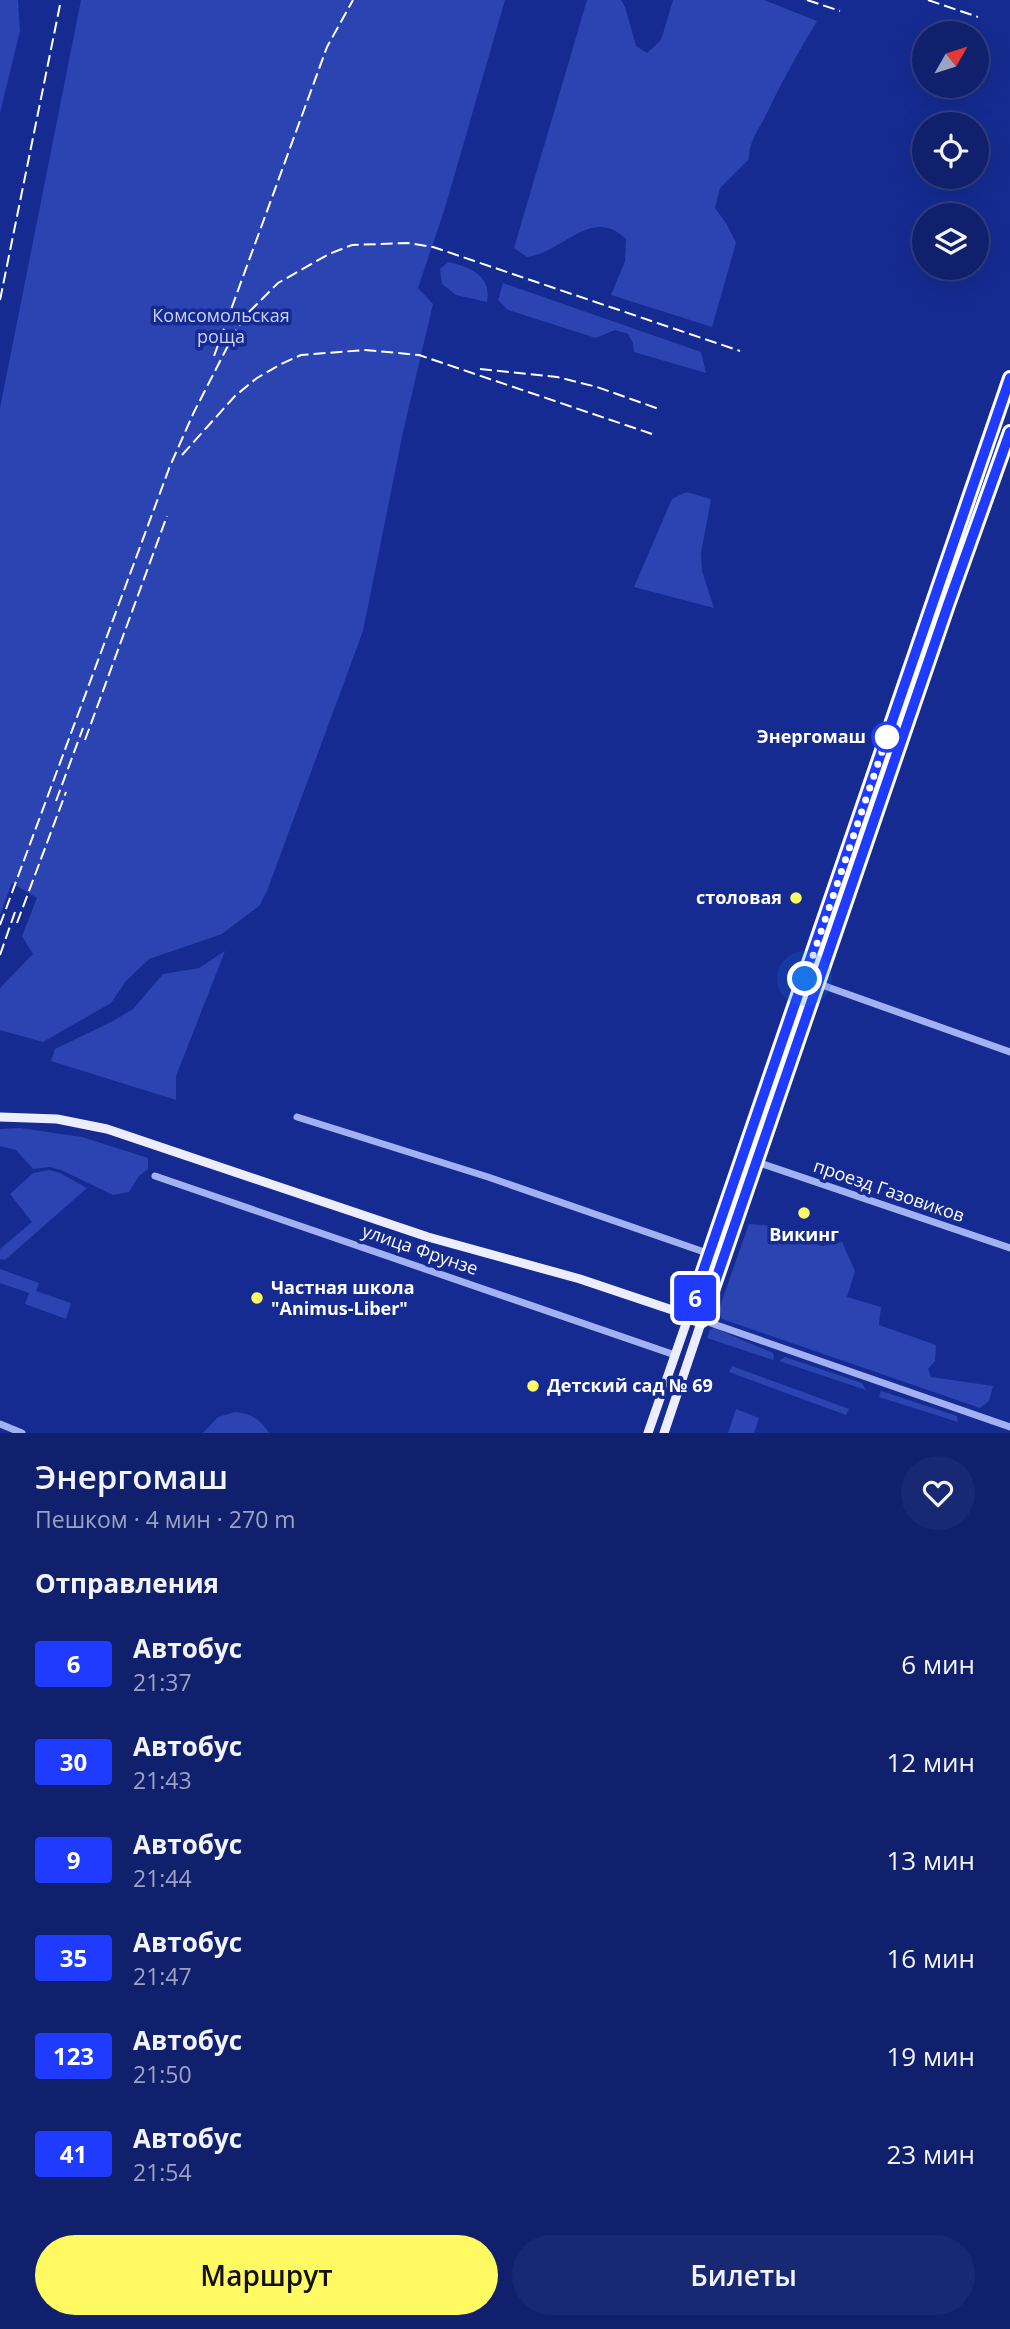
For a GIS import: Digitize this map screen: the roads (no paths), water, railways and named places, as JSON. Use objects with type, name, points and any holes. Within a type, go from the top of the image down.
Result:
[{"type":"main road","points":[[0,1117],[23,1116],[73,1121],[121,1133],[428,1237],[580,1279],[702,1320],[664,1433]]},
{"type":"main road","points":[[648,1433],[688,1315]]},
{"type":"street","points":[[688,1315],[1010,378]]},
{"type":"street","points":[[1010,432],[702,1320],[1010,1427]]},
{"type":"street","points":[[982,460],[999,466]]},
{"type":"street","points":[[934,600],[948,605]]},
{"type":"street","points":[[805,979],[1010,1052]]},
{"type":"street","points":[[795,1008],[804,1004],[809,1013]]},
{"type":"street","points":[[297,1117],[492,1179],[710,1254]]},
{"type":"street","name":"проезд Газовиков","points":[[757,1162],[1010,1248]]},
{"type":"street","name":"улица Фрунзе","points":[[155,1176],[675,1355]]},
{"type":"street","points":[[0,1424],[22,1433]]},
{"type":"railway","points":[[0,300],[61,0]]},
{"type":"railway","points":[[214,356],[327,47],[353,0]]},
{"type":"railway","points":[[807,0],[840,11]]},
{"type":"railway","points":[[928,0],[978,17]]},
{"type":"railway","points":[[0,925],[170,466],[235,332],[247,314],[278,283],[329,254],[352,245],[408,243],[433,247],[740,351]]},
{"type":"railway","points":[[182,455],[235,396],[257,378],[281,364],[301,355],[365,350],[419,355],[652,434]]},
{"type":"railway","points":[[480,369],[557,377],[597,387],[659,409]]},
{"type":"railway","points":[[85,740],[167,516]]},
{"type":"railway","points":[[56,801],[83,728]]},
{"type":"railway","points":[[17,923],[66,792]]},
{"type":"railway","points":[[0,955],[15,912]]},
{"type":"place","name":"Энергомаш","points":[[887,737]]},
{"type":"place","name":"столовая","points":[[796,898]]},
{"type":"place","name":"Викинг","points":[[804,1213]]},
{"type":"place","name":"Частная школа \"Animus-Liber\"","points":[[257,1298]]},
{"type":"place","name":"Детский сад № 69","points":[[533,1386]]},
{"type":"park label","name":"Комсомольская роща","points":[[221,326]]}]
